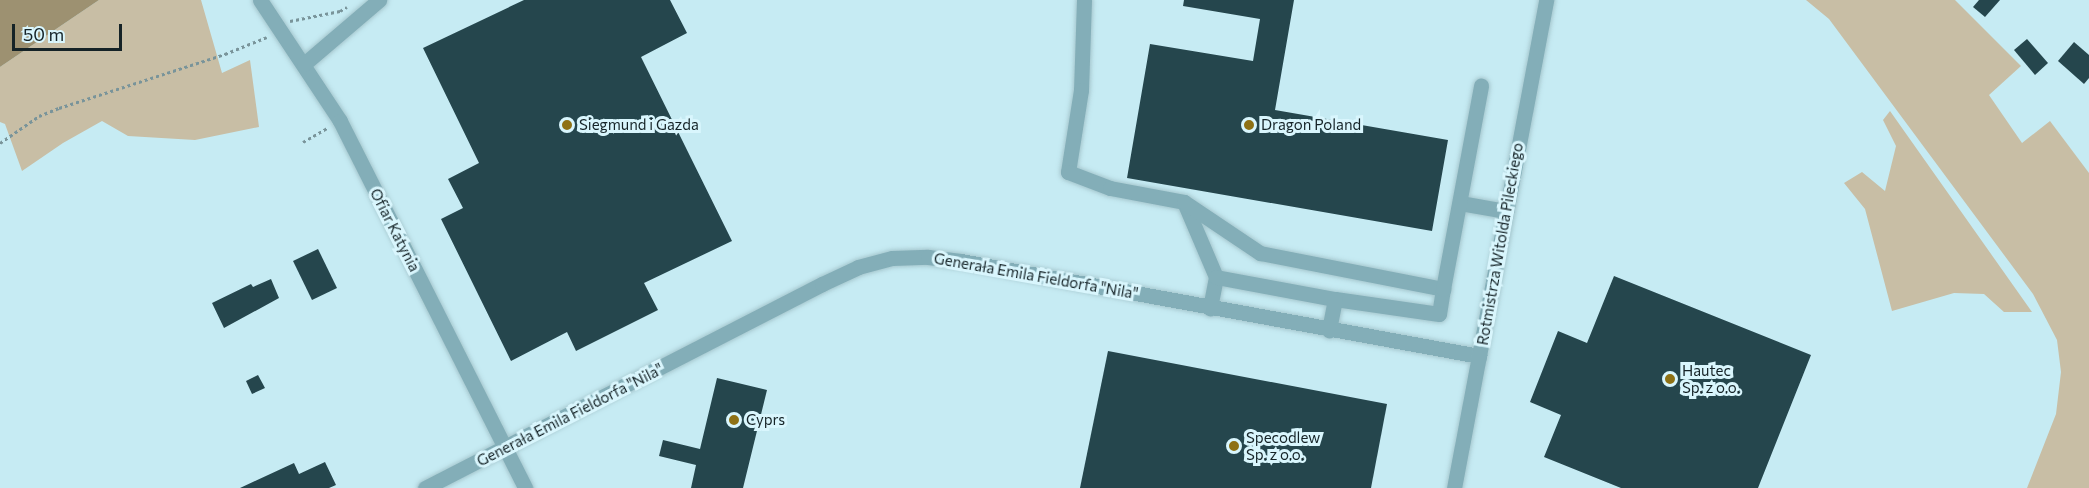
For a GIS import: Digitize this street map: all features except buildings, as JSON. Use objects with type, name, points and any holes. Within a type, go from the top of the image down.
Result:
[{"type":"street","name":"Ofiar Katynia","points":[[260,0],[340,121],[525,488]]},
{"type":"street","points":[[304,64],[379,0]]},
{"type":"street","points":[[1084,0],[1081,90],[1068,172],[1110,188],[1184,202],[1260,253],[1443,289]]},
{"type":"street","name":"Rotmistrza Witolda Pileckiego","points":[[1454,488],[1546,0]]},
{"type":"street","points":[[1216,277],[1335,299],[1439,314],[1481,86]]},
{"type":"street","points":[[1184,202],[1216,277],[1210,308]]},
{"type":"street","points":[[1460,203],[1506,211]]},
{"type":"street","name":"Generała Emila Fieldorfa \"Nila\"","points":[[425,488],[505,449],[822,284],[858,267],[892,258],[928,257],[961,261],[1479,356]]},
{"type":"street","points":[[1329,330],[1335,299]]},
{"type":"path","points":[[287,22],[340,11],[346,7]]},
{"type":"path","points":[[0,143],[39,116],[58,108],[230,52],[270,35]]},
{"type":"path","points":[[303,142],[340,121]]},
{"type":"shaded area","points":[[0,0],[99,0],[0,67]]},
{"type":"shaded area","points":[[99,0],[201,0],[222,73],[250,60],[259,127],[195,140],[128,136],[102,121],[63,143],[22,171],[5,124],[0,122],[0,67]]},
{"type":"shaded area","points":[[1806,0],[1955,0],[2021,66],[1989,95],[2022,143],[2050,121],[2089,173],[2089,488],[2027,488],[2056,414],[2061,372],[2057,340],[2033,294],[1829,19]]},
{"type":"shaded area","points":[[1890,111],[2032,312],[2004,312],[1984,294],[1954,293],[1892,311],[1865,209],[1844,183],[1862,172],[1885,191],[1896,146],[1883,120]]},
{"type":"place","name":"Siegmund i Gazda","points":[[567,125]]},
{"type":"place","name":"Dragon Poland","points":[[1249,125]]},
{"type":"place","name":"Hautec Sp. z o.o.","points":[[1670,379]]},
{"type":"place","name":"Cyprs","points":[[734,420]]},
{"type":"place","name":"Specodlew Sp. z o.o.","points":[[1234,446]]}]
